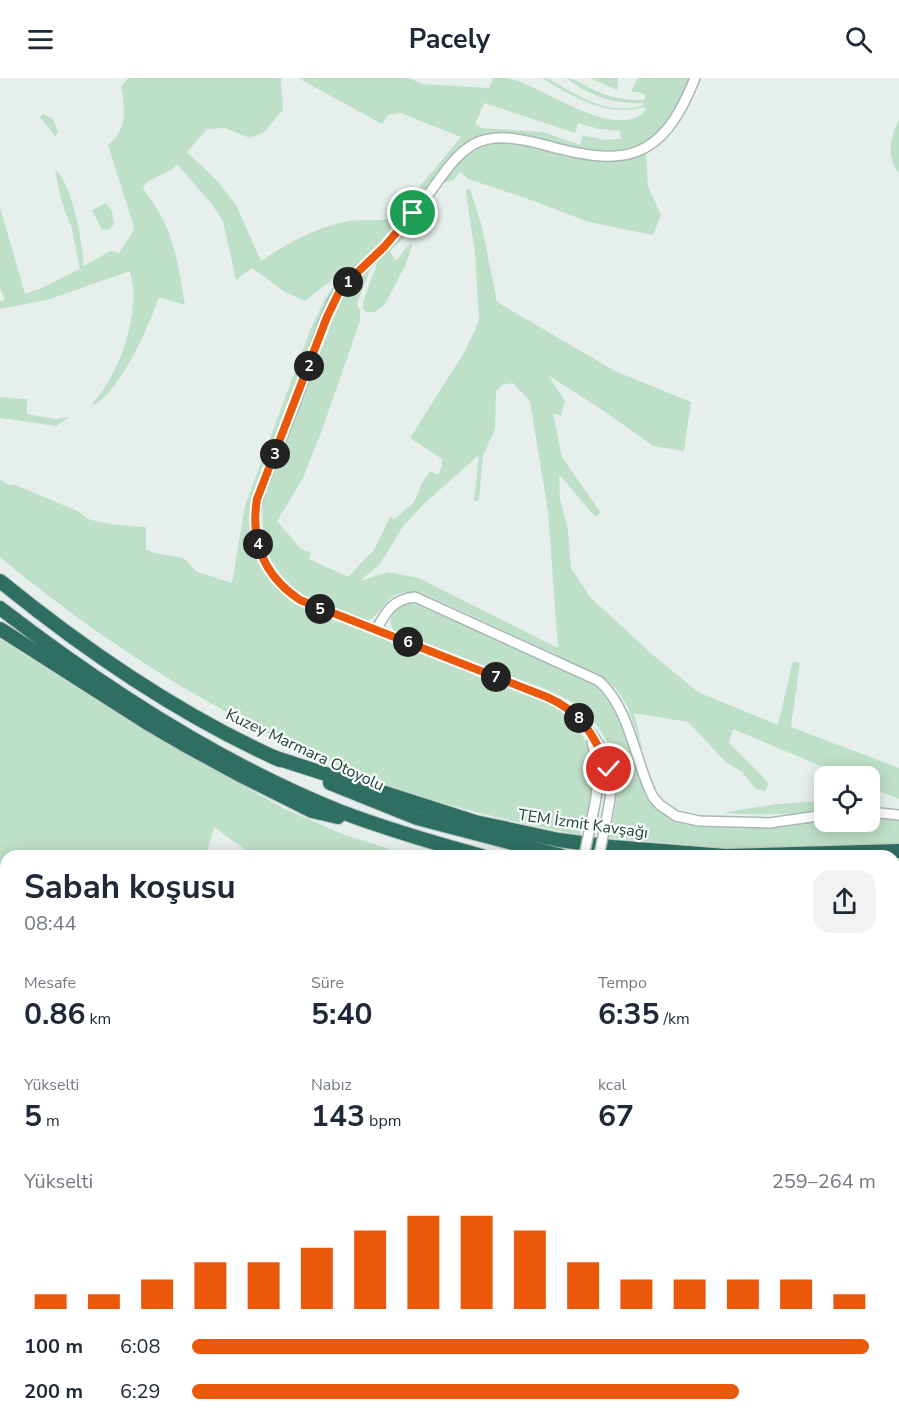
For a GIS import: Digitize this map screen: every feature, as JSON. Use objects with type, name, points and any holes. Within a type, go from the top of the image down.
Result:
[{"type":"highway","name":"Kuzey Marmara Otoyolu","points":[[0,581],[48,621],[101,658],[171,702],[273,757],[417,818],[539,850]]},
{"type":"highway","points":[[0,608],[102,682],[205,745],[288,788],[390,829]]},
{"type":"highway","points":[[0,629],[148,724],[242,776],[312,810],[462,850]]},
{"type":"highway","name":"TEM İzmit Kavşağı","points":[[273,757],[475,822],[559,840],[638,850]]},
{"type":"street","points":[[600,850],[610,801],[609,769],[588,729],[569,709],[559,703],[313,606],[288,592],[278,583],[261,553],[256,532],[255,510],[261,489],[337,295],[384,247],[458,157],[476,143],[496,138],[516,138],[592,157],[609,158],[633,154],[655,141],[669,126],[685,102],[695,78]]},
{"type":"street","points":[[376,630],[390,607],[402,599],[415,597],[599,681],[618,704],[653,797],[676,816],[699,821],[769,823],[814,817]]},
{"type":"street","points":[[585,850],[597,796],[598,775],[596,756],[588,729]]},
{"type":"street","points":[[880,813],[899,815]]},
{"type":"green space","points":[[128,78],[281,78],[283,110],[264,132],[250,138],[225,128],[207,129],[187,152],[218,182],[236,205],[261,261],[292,242],[325,227],[348,221],[380,220],[398,215],[461,137],[401,113],[388,115],[382,124],[298,78],[409,78],[422,84],[489,88],[493,78],[507,78],[522,82],[578,109],[616,120],[633,119],[646,110],[645,107],[631,110],[604,108],[566,92],[542,78],[547,78],[593,102],[617,108],[630,108],[644,103],[612,101],[584,90],[566,78],[576,80],[611,96],[644,100],[646,95],[631,92],[638,78],[690,78],[672,116],[642,147],[603,155],[481,136],[463,146],[373,254],[345,279],[317,326],[252,500],[252,533],[260,562],[276,587],[302,608],[533,696],[569,719],[584,739],[593,765],[592,794],[580,835],[496,817],[413,794],[302,750],[196,695],[144,663],[95,630],[0,557],[0,480],[78,511],[88,519],[109,524],[146,527],[146,549],[179,557],[190,564],[195,571],[232,583],[245,506],[311,328],[337,281],[334,278],[305,301],[285,292],[252,268],[236,280],[223,221],[211,203],[177,164],[171,170],[145,183],[143,189],[168,230],[185,305],[159,297],[141,340],[124,371],[105,396],[95,405],[92,404],[115,370],[129,331],[134,300],[130,271],[47,300],[0,309],[0,301],[5,300],[0,288],[0,207],[25,294],[80,269],[72,229],[61,200],[55,169],[72,200],[84,266],[110,251],[119,253],[134,227],[108,145],[119,132],[124,119],[121,87]],"holes":[[[484,103],[575,133],[578,123],[599,129],[620,131],[621,139],[604,140],[583,135],[580,145],[543,132],[481,128],[475,124]]]},
{"type":"green space","points":[[590,78],[618,78],[617,90]]},
{"type":"green space","points":[[43,114],[53,119],[58,132],[55,136],[40,117]]},
{"type":"green space","points":[[899,120],[899,173],[892,160],[891,147],[893,133]]},
{"type":"green space","points":[[503,141],[593,159],[619,160],[646,153],[648,186],[661,215],[653,235],[589,222],[468,179],[461,172],[453,180],[443,183],[455,166],[475,149]]},
{"type":"green space","points":[[470,188],[482,227],[497,302],[615,371],[691,402],[684,451],[653,446],[548,375],[565,401],[561,416],[553,413],[562,457],[601,513],[595,517],[559,474],[560,498],[568,530],[571,568],[590,597],[653,655],[698,692],[778,725],[793,661],[800,663],[791,727],[899,768],[899,799],[880,791],[880,766],[821,766],[733,729],[729,743],[769,783],[765,791],[756,789],[742,772],[726,762],[688,722],[634,713],[644,755],[628,707],[617,690],[608,681],[555,654],[420,592],[405,592],[396,595],[366,621],[304,597],[278,574],[267,551],[264,538],[264,498],[342,294],[371,267],[357,304],[360,321],[322,430],[303,478],[277,521],[300,548],[311,553],[309,559],[348,577],[374,550],[390,517],[395,519],[414,502],[430,471],[438,475],[442,459],[410,438],[465,351],[479,321],[475,252],[466,190]],"holes":[[[513,383],[530,401],[548,512],[558,648],[419,578],[388,572],[360,581],[380,564],[404,525],[426,502],[479,455],[474,501],[479,500],[483,456],[495,429],[496,391],[502,385]]]},
{"type":"green space","points":[[106,203],[112,211],[114,224],[110,229],[102,230],[92,210]]},
{"type":"green space","points":[[417,216],[411,230],[390,251],[395,260],[407,246],[413,244],[405,266],[385,304],[375,312],[366,312],[363,309],[363,302],[379,258]]},
{"type":"green space","points":[[0,397],[27,399],[27,414],[56,419],[69,417],[56,426],[0,418]]},
{"type":"green space","points":[[412,603],[587,679],[596,686],[615,712],[640,782],[647,795],[655,807],[670,817],[689,824],[736,828],[814,821],[814,832],[880,832],[880,818],[899,820],[899,844],[714,849],[714,847],[609,838],[616,802],[617,775],[606,740],[590,717],[576,705],[551,691],[394,631],[391,616],[401,606]]},
{"type":"green space","points":[[0,639],[144,730],[285,809],[345,835],[393,850],[246,850],[214,827],[208,850],[0,850]]},
{"type":"green space","points":[[814,801],[814,812],[722,813],[748,808]]},
{"type":"route","points":[[413,213],[384,247],[341,288],[327,317],[257,499],[255,520],[261,553],[278,583],[300,600],[547,697],[569,709],[588,729],[609,769]]}]
